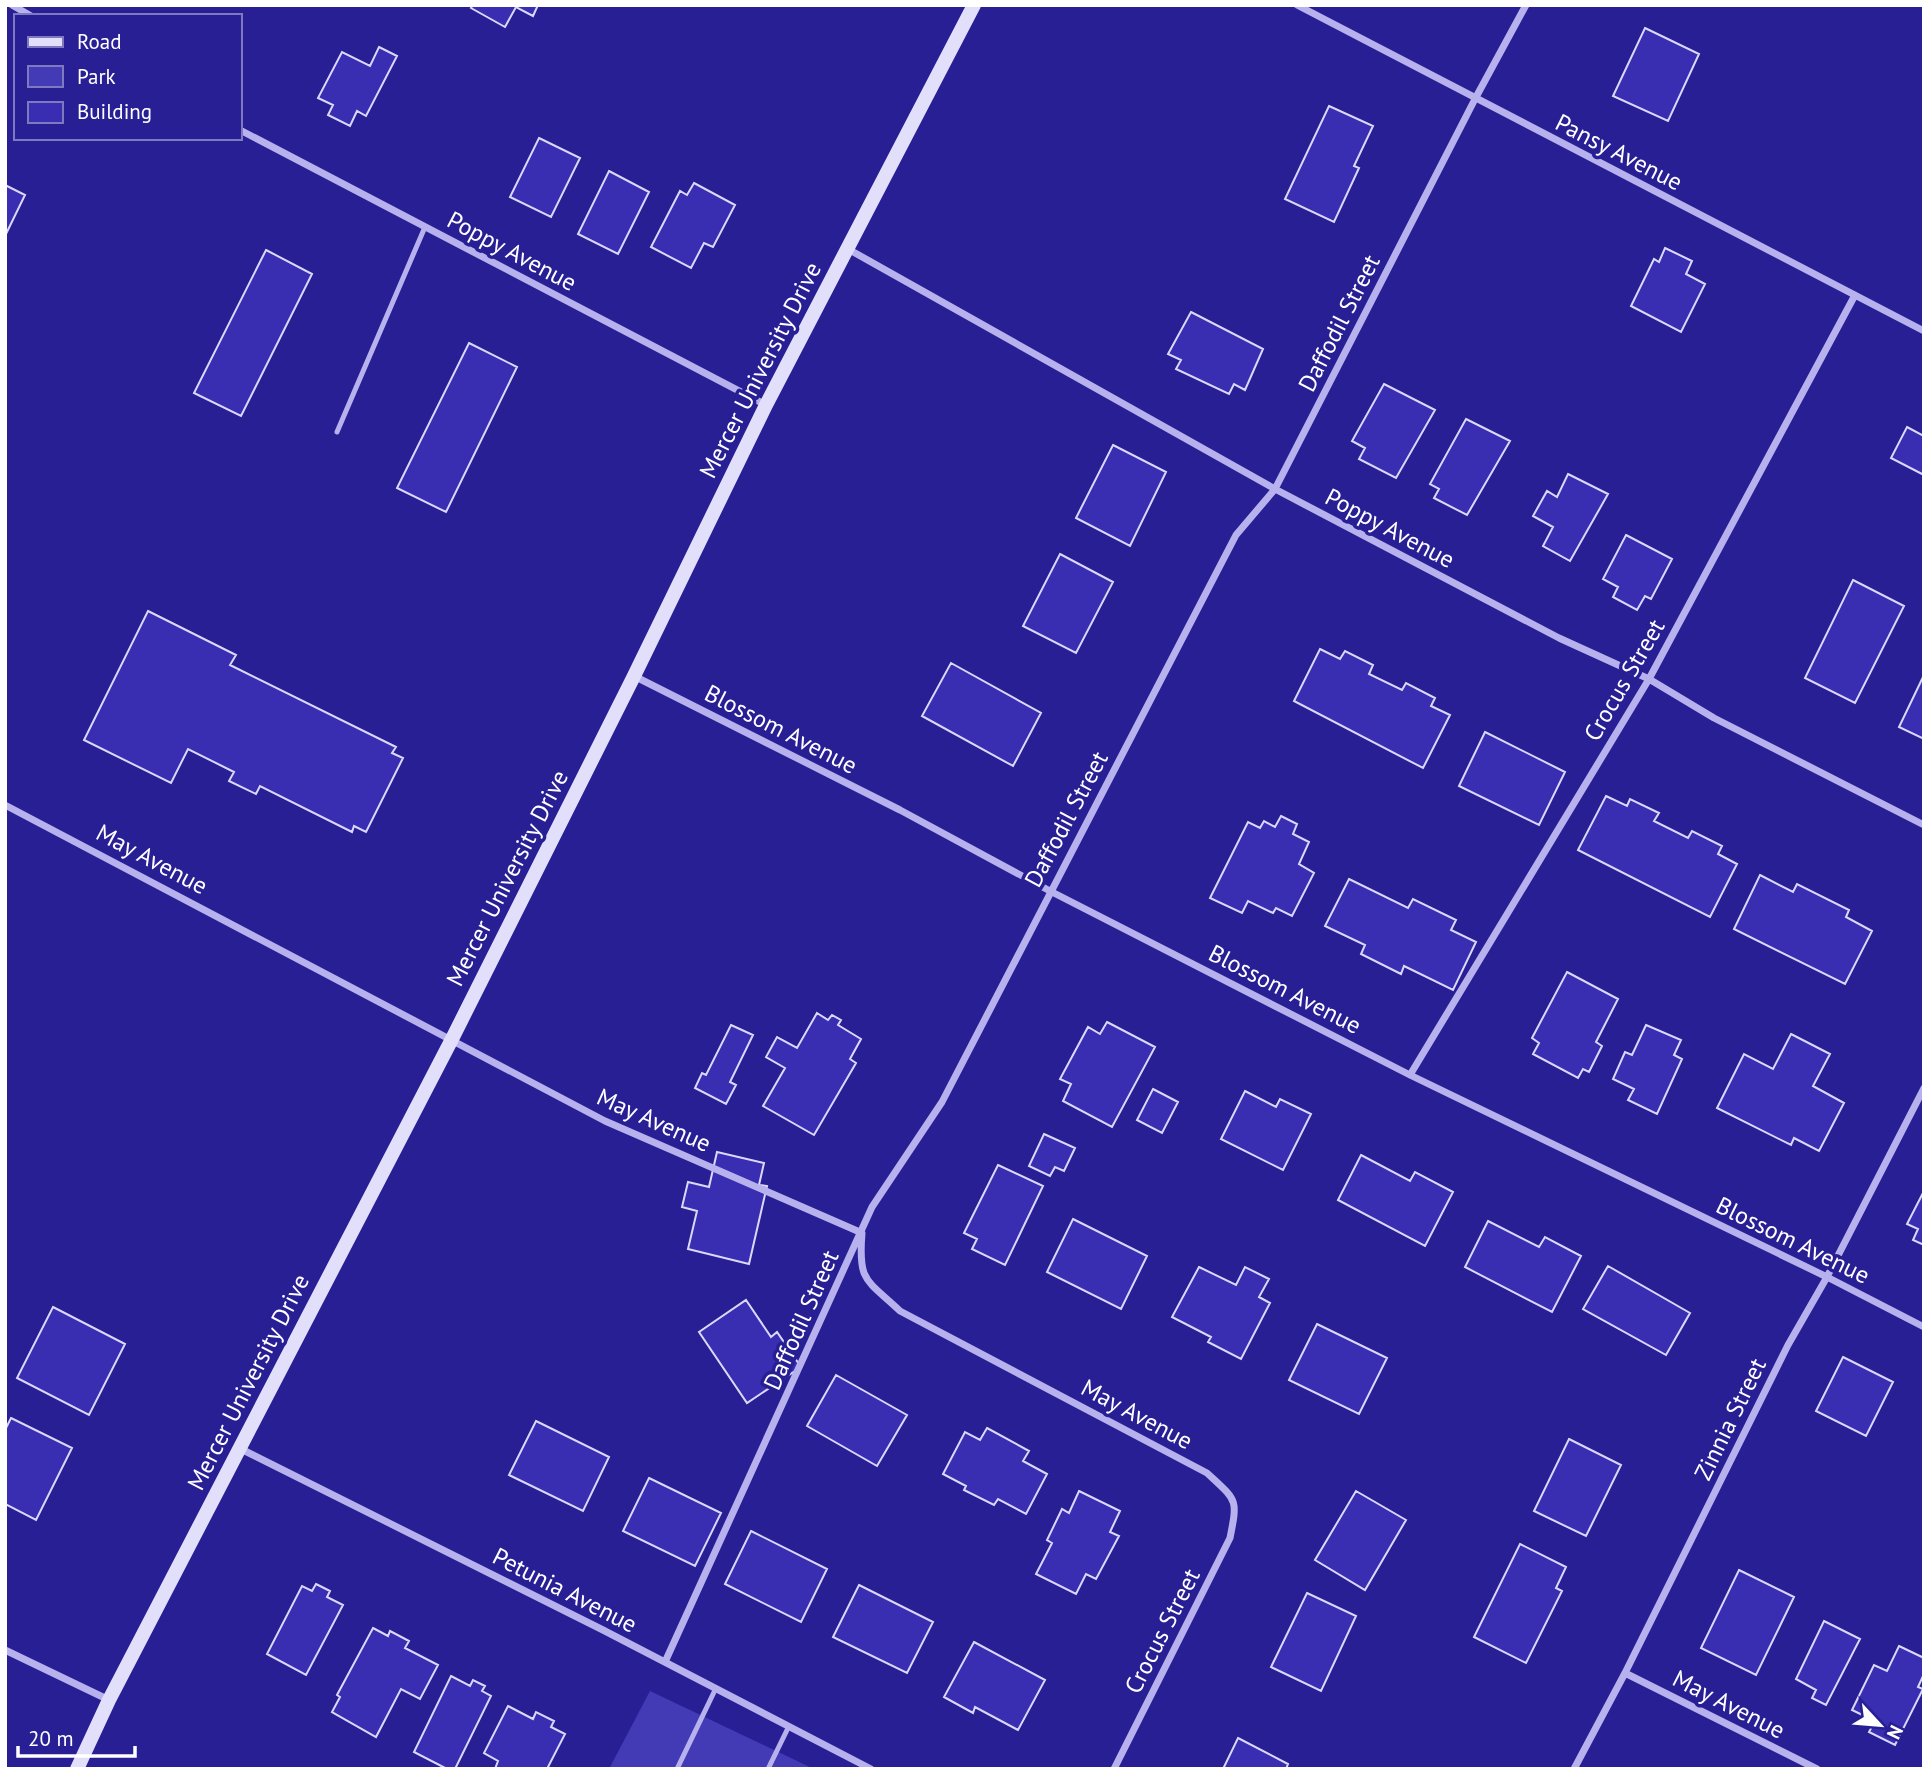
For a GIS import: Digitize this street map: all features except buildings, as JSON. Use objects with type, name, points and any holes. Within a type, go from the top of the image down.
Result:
[{"type":"main road","name":"Mercer University Drive","points":[[77,1769],[109,1700],[452,1039],[766,405],[974,5]]},
{"type":"street","points":[[12,5],[28,14]]},
{"type":"street","name":"Pansy Avenue","points":[[1297,5],[1924,331]]},
{"type":"street","name":"Daffodil Street","points":[[665,1662],[872,1207],[942,1102],[998,999],[1050,891],[1237,535],[1275,489],[1526,5]]},
{"type":"street","name":"Poppy Avenue","points":[[242,131],[766,405]]},
{"type":"street","name":"Poppy Avenue","points":[[847,249],[1275,489],[1559,638],[1649,679],[1714,718],[1924,825]]},
{"type":"street","name":"Crocus Street","points":[[1410,1075],[1649,679],[1855,295]]},
{"type":"street","name":"Blossom Avenue","points":[[634,676],[900,810],[1050,891],[1410,1075],[1827,1277],[1924,1327]]},
{"type":"street","name":"May Avenue","points":[[5,805],[605,1121],[862,1233],[860,1261],[864,1277],[900,1311],[1207,1473],[1228,1493],[1236,1507]]},
{"type":"street","name":"Zinnia Street","points":[[1574,1769],[1625,1673],[1788,1345],[1827,1277],[1924,1088]]},
{"type":"street","name":"Petunia Avenue","points":[[239,1448],[665,1662],[871,1769]]},
{"type":"street","name":"Crocus Street","points":[[1114,1769],[1230,1538],[1236,1507]]},
{"type":"street","points":[[5,1650],[109,1700]]},
{"type":"street","name":"May Avenue","points":[[1625,1673],[1817,1769]]},
{"type":"lane","points":[[337,432],[425,227]]},
{"type":"lane","points":[[677,1769],[716,1688]]},
{"type":"lane","points":[[768,1769],[789,1726]]},
{"type":"green space","points":[[650,1691],[814,1769],[609,1769]]}]
